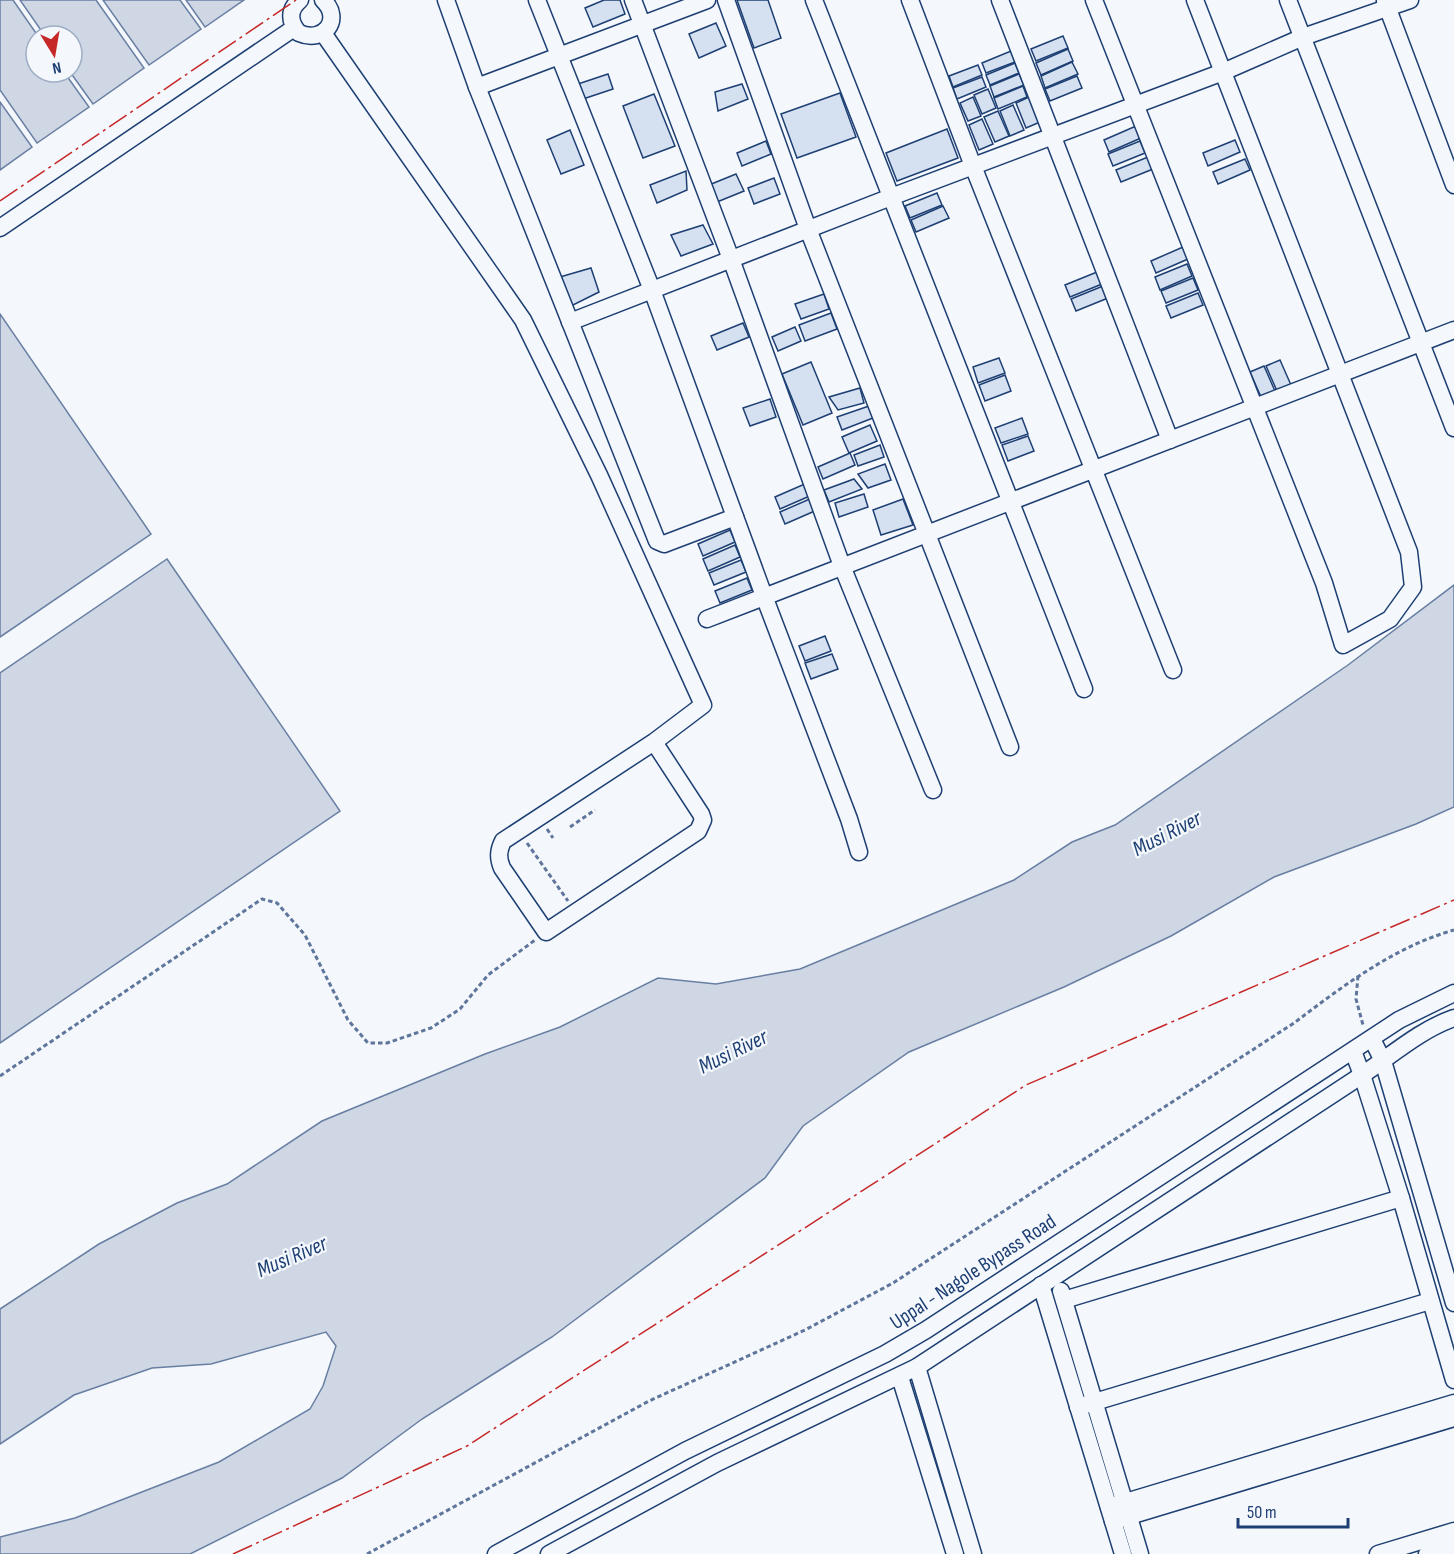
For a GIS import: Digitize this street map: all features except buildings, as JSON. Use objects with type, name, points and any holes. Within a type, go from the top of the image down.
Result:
[{"type":"street","points":[[300,0],[291,14],[294,28],[306,36],[313,37],[323,33],[330,25],[332,19],[330,2]]},
{"type":"street","points":[[446,0],[477,87],[657,541],[664,544],[735,517]]},
{"type":"street","points":[[537,0],[652,290],[764,596],[849,819],[859,852]]},
{"type":"street","points":[[633,0],[731,259],[842,566],[933,790]]},
{"type":"street","points":[[477,87],[706,0]]},
{"type":"street","points":[[726,0],[808,229],[1010,747]]},
{"type":"street","points":[[814,0],[1084,689]]},
{"type":"street","points":[[910,0],[973,166],[1173,670]]},
{"type":"street","points":[[1000,0],[1170,440]]},
{"type":"street","points":[[1094,0],[1324,583],[1343,645],[1390,619],[1413,587],[1409,552],[1195,0]]},
{"type":"street","points":[[1288,0],[1454,429]]},
{"type":"street","points":[[570,322],[891,196],[1223,72],[1386,4],[1410,0]]},
{"type":"street","points":[[1386,4],[1454,185]]},
{"type":"street","points":[[0,228],[294,28]]},
{"type":"street","points":[[323,33],[523,320],[599,475],[703,705],[654,742],[502,841],[498,859],[502,868],[546,932],[698,831],[701,825],[701,814],[654,742]]},
{"type":"street","points":[[707,619],[1454,330]]},
{"type":"street","name":"Uppal - Nagole Bypass Road","points":[[495,1554],[685,1451],[874,1359],[926,1330],[1399,1020],[1454,993]]},
{"type":"street","points":[[549,1554],[717,1463],[917,1367],[1362,1075],[1414,1038],[1454,1018]]},
{"type":"street","points":[[1372,1039],[1383,1061],[1454,1303]]},
{"type":"street","points":[[1353,1051],[1401,1198],[1454,1380]]},
{"type":"street","points":[[1064,1300],[1401,1198]]},
{"type":"street","points":[[1057,1275],[1086,1405]]},
{"type":"street","points":[[1041,1285],[1086,1405],[1119,1512],[1140,1554]]},
{"type":"street","points":[[1086,1405],[1430,1300]]},
{"type":"street","points":[[917,1367],[973,1554]]},
{"type":"street","points":[[900,1377],[955,1554]]},
{"type":"street","points":[[1119,1512],[1454,1403]]},
{"type":"street","points":[[1119,1512],[1454,1418]]},
{"type":"street","points":[[1119,1512],[1123,1554]]},
{"type":"street","points":[[1378,1554],[1454,1531]]},
{"type":"street","points":[[1427,1554],[1454,1546]]},
{"type":"path","points":[[570,827],[595,810]]},
{"type":"path","points":[[518,831],[576,913]]},
{"type":"path","points":[[0,1076],[262,899],[277,903],[305,935],[348,1020],[368,1043],[387,1043],[431,1028],[460,1008],[488,975],[546,932]]},
{"type":"path","points":[[367,1554],[649,1401],[805,1330],[892,1283],[1293,1023],[1358,975],[1400,952],[1454,930]]},
{"type":"path","points":[[1358,975],[1356,999],[1358,1010],[1365,1029],[1372,1039]]},
{"type":"water","points":[[0,0],[13,0],[30,24],[24,24],[24,84],[73,84],[89,107],[37,143],[0,90]]},
{"type":"water","points":[[20,0],[96,0],[144,68],[93,104],[79,84],[84,84],[84,24],[37,24]]},
{"type":"water","points":[[103,0],[180,0],[201,29],[149,65]]},
{"type":"water","points":[[186,0],[244,0],[205,27]]},
{"type":"water","points":[[0,102],[32,147],[0,170]]},
{"type":"water","points":[[0,314],[151,534],[0,637]]},
{"type":"water","points":[[167,559],[340,811],[0,1043],[0,673]]},
{"type":"water","name":"Musi River","points":[[1454,585],[1454,807],[1416,824],[1274,877],[1171,936],[1064,987],[909,1052],[803,1126],[765,1178],[552,1337],[422,1419],[342,1478],[190,1554],[0,1554],[0,1537],[75,1518],[219,1462],[310,1409],[323,1386],[336,1346],[326,1332],[211,1364],[152,1368],[74,1395],[0,1444],[0,1309],[99,1244],[177,1203],[227,1184],[322,1121],[485,1054],[560,1027],[658,978],[716,984],[800,969],[1014,880],[1072,842],[1115,825],[1348,665]]},
{"type":"power","points":[[0,201],[296,0]]},
{"type":"power","points":[[233,1554],[467,1446],[1026,1085],[1454,900]]}]
